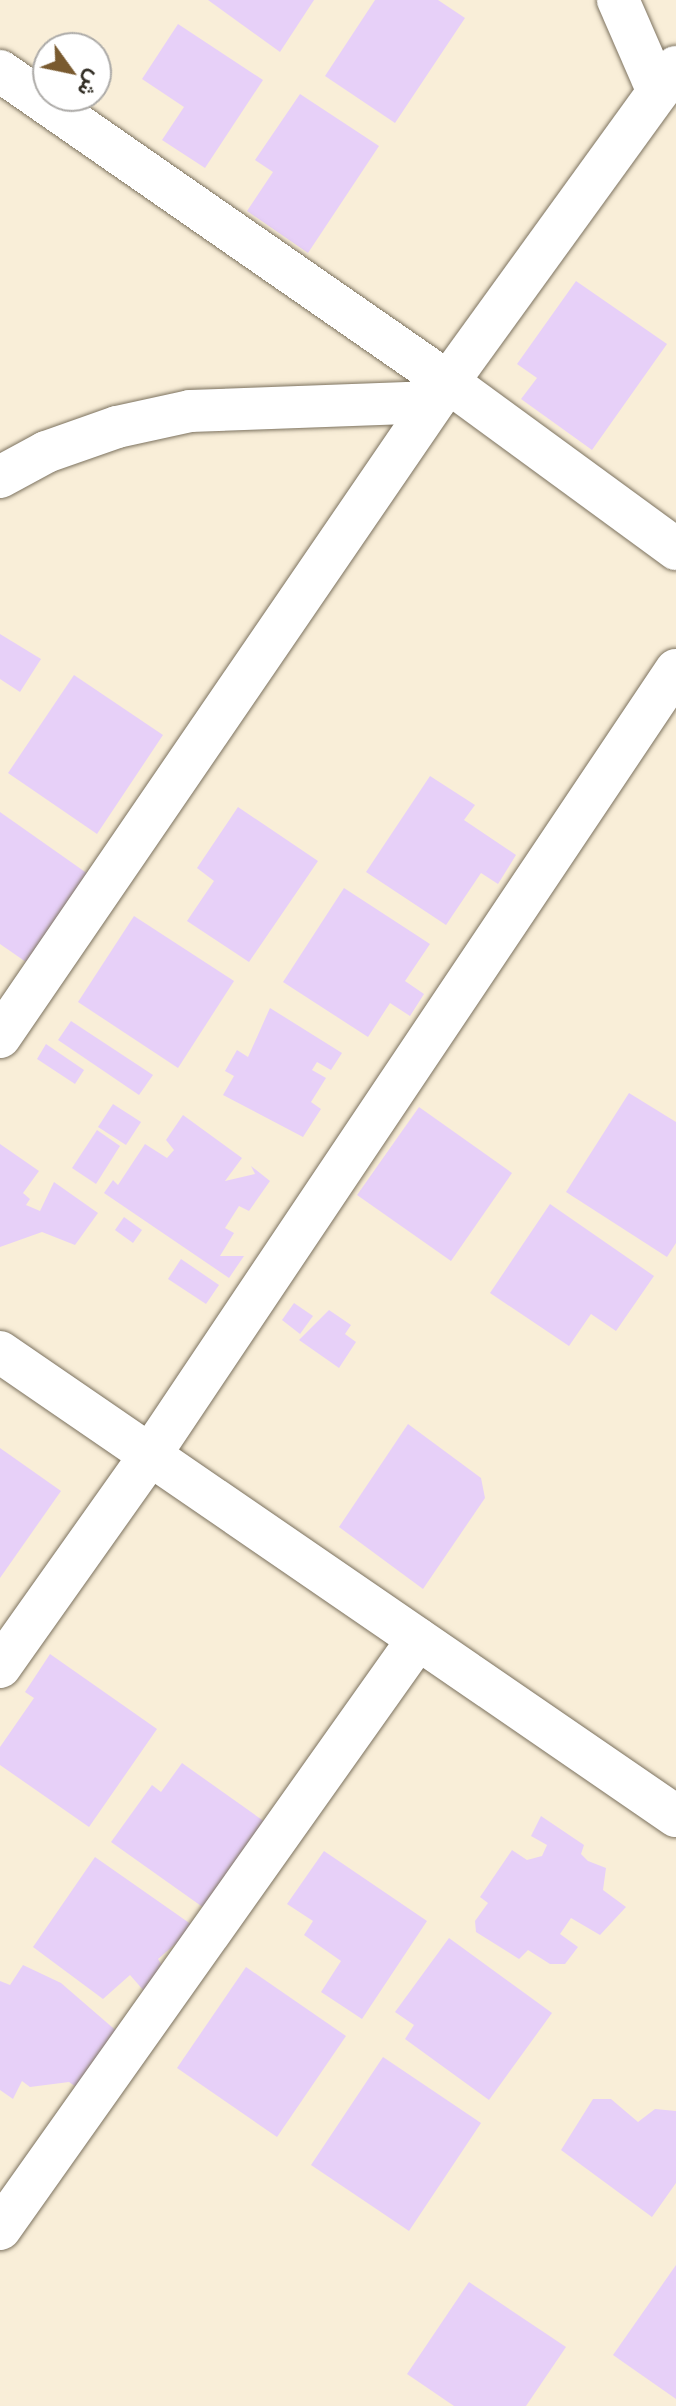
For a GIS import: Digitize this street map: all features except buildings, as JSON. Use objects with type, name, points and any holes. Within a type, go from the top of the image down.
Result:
[{"type":"street","points":[[0,1037],[441,392],[667,80],[618,0]]},
{"type":"street","points":[[0,71],[441,392],[676,549]]},
{"type":"street","points":[[0,477],[46,452],[117,427],[190,411],[441,392]]},
{"type":"street","points":[[0,1667],[150,1455],[676,670]]},
{"type":"street","points":[[0,1352],[676,1816]]},
{"type":"street","points":[[0,2229],[418,1639]]}]
